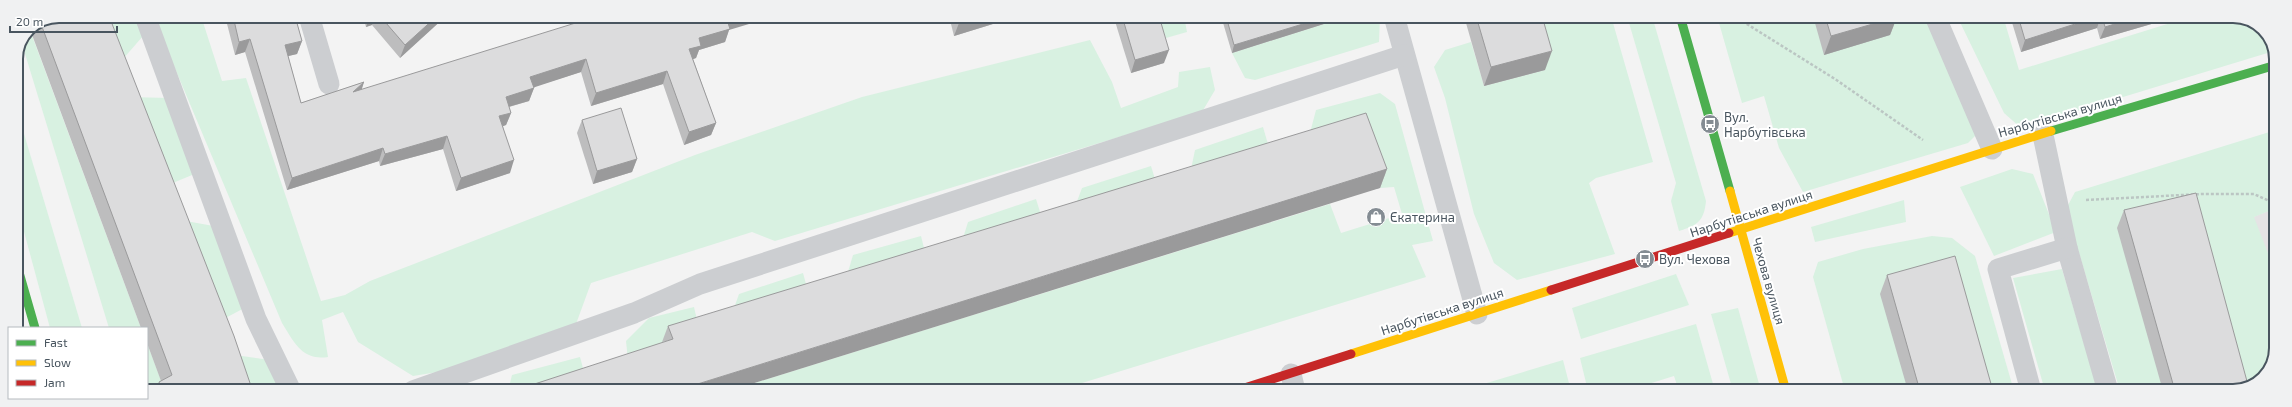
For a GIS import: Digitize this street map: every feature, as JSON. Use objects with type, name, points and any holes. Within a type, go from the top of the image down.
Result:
[{"type":"street","name":"Чехова вулиця","points":[[1682,23],[1784,384]]},
{"type":"street","name":"Нарбутівська вулиця","points":[[1280,384],[1293,382],[1477,314],[1992,149],[2269,67]]},
{"type":"street","points":[[23,286],[35,327]]},
{"type":"lane","points":[[148,23],[256,319],[287,384]]},
{"type":"lane","points":[[311,23],[330,84]]},
{"type":"lane","points":[[1396,23],[1477,314]]},
{"type":"lane","points":[[1938,23],[1992,149]]},
{"type":"lane","points":[[433,384],[634,313],[700,284],[1404,55]]},
{"type":"lane","points":[[2043,135],[2067,248],[2106,384]]},
{"type":"lane","points":[[2028,384],[1998,269],[2067,248]]},
{"type":"path","points":[[1745,23],[1835,80],[1955,162]]},
{"type":"path","points":[[2056,201],[2202,194],[2254,194],[2269,201]]},
{"type":"shaded area","points":[[2269,211],[2269,257],[2253,217]]},
{"type":"green space","points":[[99,23],[138,23],[143,36],[116,67]]},
{"type":"green space","points":[[156,23],[203,23],[222,81],[246,78],[321,301],[345,295],[370,281],[695,155],[862,97],[1090,40],[1112,82],[1121,108],[1178,87],[1179,72],[1210,67],[1215,90],[1202,112],[775,241],[752,232],[591,283],[576,324],[444,371],[413,376],[358,342],[343,312],[322,320],[328,357],[312,356],[305,353],[295,343],[282,323]]},
{"type":"green space","points":[[1160,23],[1185,23],[1187,32],[1166,38]]},
{"type":"green space","points":[[1327,23],[1380,23],[1379,42],[1255,80],[1245,78],[1232,53]]},
{"type":"green space","points":[[1532,23],[1613,23],[1653,162],[1596,178],[1589,183],[1615,254],[1517,280],[1494,263],[1474,214],[1445,98],[1434,67],[1445,50],[1471,42],[1484,86],[1545,70]]},
{"type":"green space","points":[[1629,23],[1654,23],[1706,201],[1702,218],[1691,227],[1679,231],[1671,201],[1676,183]]},
{"type":"green space","points":[[1719,23],[1928,23],[1977,134],[1968,143],[1803,192],[1779,148],[1764,96],[1742,103]]},
{"type":"green space","points":[[1960,23],[2005,23],[2019,70],[2170,23],[2238,23],[2245,25],[2255,30],[2260,35],[2268,52],[2021,128],[2004,113]]},
{"type":"green space","points":[[32,36],[141,327],[109,327],[24,51],[29,39]]},
{"type":"green space","points":[[1380,93],[1395,104],[1433,241],[1412,245],[1426,277],[1079,384],[751,384],[1330,204],[1341,233],[1402,214],[1394,187],[1380,188],[1359,132],[1306,148],[1316,110]]},
{"type":"green space","points":[[128,97],[169,98],[197,173],[163,187]]},
{"type":"green space","points":[[1263,127],[1272,158],[1188,184],[1195,150]]},
{"type":"green space","points":[[23,130],[82,327],[50,327],[23,228]]},
{"type":"green space","points":[[2269,132],[2269,211],[2254,217],[2269,256],[2269,353],[2260,372],[2247,381],[2233,384],[2118,384],[2066,209],[2075,192]]},
{"type":"green space","points":[[1151,166],[1159,192],[1070,220],[1082,188]]},
{"type":"green space","points":[[2012,169],[2033,174],[2056,232],[1994,256],[1960,187]]},
{"type":"green space","points":[[1036,199],[1045,228],[958,254],[968,222]]},
{"type":"green space","points":[[1904,200],[1906,222],[1815,242],[1811,227]]},
{"type":"green space","points":[[175,219],[219,227],[250,305],[216,323]]},
{"type":"green space","points":[[921,236],[928,264],[843,289],[853,255]]},
{"type":"green space","points":[[1932,236],[1952,238],[1975,256],[2012,384],[1843,384],[1813,277],[1818,262],[1863,249]]},
{"type":"green space","points":[[2062,269],[2096,384],[2043,384],[2013,278]]},
{"type":"green space","points":[[803,273],[810,299],[728,325],[739,294]]},
{"type":"green space","points":[[1676,274],[1689,305],[1581,339],[1572,308]]},
{"type":"green space","points":[[694,307],[700,333],[629,370],[626,341],[649,318]]},
{"type":"green space","points":[[1738,308],[1759,384],[1731,384],[1711,314]]},
{"type":"green space","points":[[1696,324],[1713,384],[1677,384],[1674,376],[1648,384],[1586,384],[1580,358]]},
{"type":"green space","points":[[148,346],[162,384],[148,384]]},
{"type":"green space","points":[[228,354],[270,360],[279,384],[238,384]]},
{"type":"green space","points":[[580,357],[587,383],[510,384],[512,375]]},
{"type":"green space","points":[[1563,360],[1569,384],[1483,384]]},
{"type":"building","points":[[59,23],[112,23],[234,336],[251,384],[160,384],[159,382],[172,375],[42,27],[45,26]]},
{"type":"building","points":[[235,23],[297,23],[302,41],[285,45],[301,103],[364,82],[353,92],[575,23],[728,23],[730,29],[699,38],[701,46],[689,49],[716,123],[689,132],[667,71],[596,93],[586,59],[530,77],[534,88],[506,97],[511,113],[499,116],[514,160],[461,178],[447,136],[385,154],[383,148],[292,178],[250,39],[239,42]]},
{"type":"building","points":[[386,23],[429,23],[405,45]]},
{"type":"building","points":[[1124,23],[1161,23],[1169,50],[1135,60]]},
{"type":"building","points":[[1228,23],[1306,23],[1234,45]]},
{"type":"building","points":[[1478,23],[1544,23],[1552,51],[1491,67]]},
{"type":"building","points":[[1827,23],[1876,23],[1831,36]]},
{"type":"building","points":[[2020,23],[2078,23],[2025,40]]},
{"type":"building","points":[[2104,23],[2118,23],[2105,27]]},
{"type":"building","points":[[621,108],[637,159],[597,171],[582,120]]},
{"type":"building","points":[[1366,113],[1387,169],[698,384],[535,384],[673,339],[668,326]]},
{"type":"building","points":[[2196,193],[2247,381],[2233,384],[2173,384],[2124,210]]},
{"type":"building","points":[[1955,256],[1991,384],[1918,384],[1887,275]]},
{"type":"traffic: fast","points":[[1682,23],[1730,191]]},
{"type":"traffic: fast","points":[[2051,131],[2269,67]]},
{"type":"traffic: fast","points":[[23,286],[35,327]]},
{"type":"traffic: slow","points":[[1729,233],[2051,131]]},
{"type":"traffic: slow","points":[[1730,191],[1784,384]]},
{"type":"traffic: slow","points":[[1351,354],[1551,290]]},
{"type":"traffic: jam","points":[[1551,290],[1729,233]]},
{"type":"traffic: jam","points":[[1257,384],[1351,354]]},
{"type":"place","name":"Вул. Нарбутівська","points":[[1710,124]]},
{"type":"place","name":"Єкатерина","points":[[1376,217]]},
{"type":"place","name":"Вул. Чехова","points":[[1645,259]]}]
